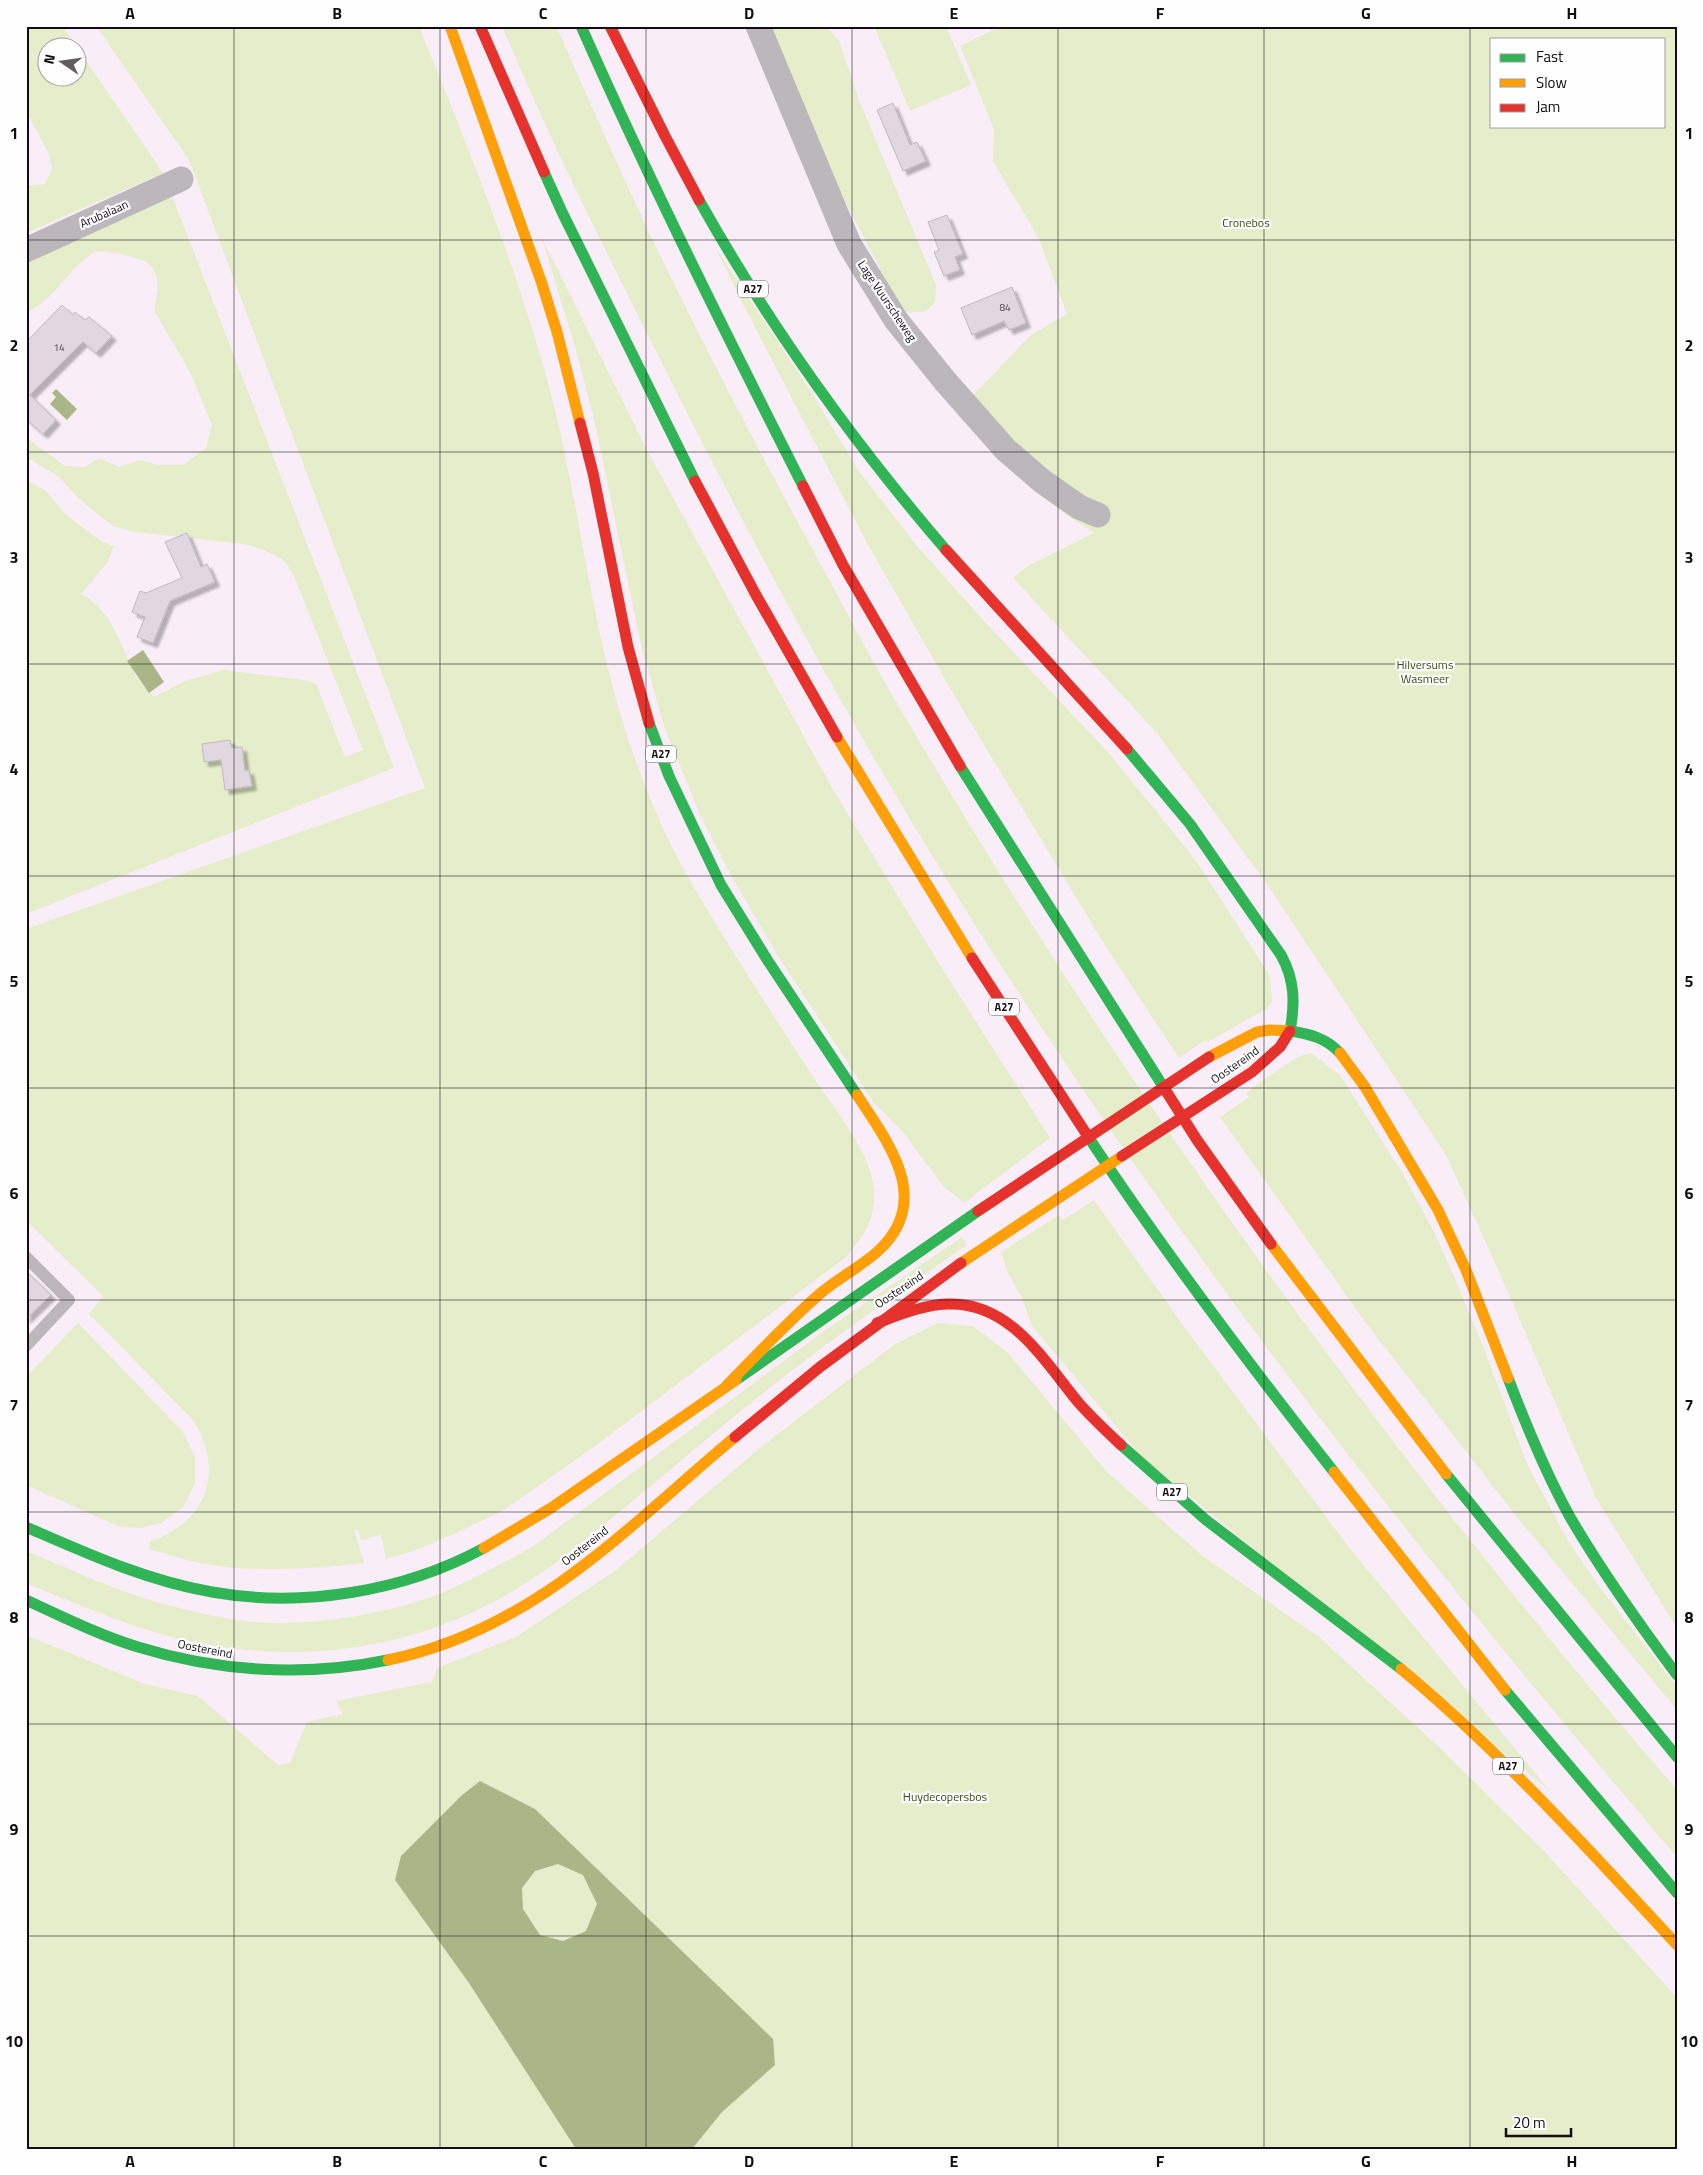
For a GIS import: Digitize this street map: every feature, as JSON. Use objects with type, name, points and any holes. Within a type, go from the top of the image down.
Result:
[{"type":"main road","name":"A27","points":[[450,26],[541,281],[557,332],[593,474],[628,647],[652,729],[669,776],[689,822],[721,884],[768,961],[885,1138],[899,1163],[904,1183],[905,1202],[899,1223],[891,1238],[877,1252],[823,1291],[727,1385]]},
{"type":"main road","name":"A27","points":[[480,26],[562,212],[684,459],[825,718],[950,926],[1123,1189],[1246,1360],[1527,1718],[1677,1893]]},
{"type":"main road","points":[[581,26],[618,110],[708,300],[843,565],[982,804],[1197,1140],[1294,1276],[1420,1442],[1677,1757]]},
{"type":"main road","name":"A27","points":[[610,26],[636,80],[699,198],[767,312],[826,396],[929,530],[998,609],[1143,765],[1202,839],[1270,938],[1289,970],[1293,986],[1295,1000],[1290,1031]]},
{"type":"main road","name":"Oostereind","points":[[26,1527],[150,1576],[213,1593],[286,1598],[362,1591],[407,1579],[472,1554],[551,1508],[1039,1169],[1209,1057],[1257,1032],[1270,1030],[1290,1031],[1280,1047],[1266,1060],[1228,1087],[1058,1198],[877,1323],[800,1382],[610,1546],[554,1587],[497,1623],[436,1648],[394,1661],[356,1668],[288,1672],[245,1670],[201,1664],[140,1648],[85,1627],[26,1600]]},
{"type":"main road","points":[[1290,1031],[1308,1033],[1322,1038],[1338,1051],[1364,1086],[1419,1174],[1466,1269],[1526,1424],[1556,1491],[1586,1542],[1677,1675]]},
{"type":"main road","name":"A27","points":[[877,1323],[938,1303],[975,1306],[1009,1322],[1088,1413],[1182,1502],[1371,1645],[1464,1724],[1560,1821],[1677,1945]]},
{"type":"street","name":"Lage Vuurscheweg","points":[[758,26],[849,244],[896,320],[945,381],[1006,450],[1042,481],[1079,507],[1098,515]]},
{"type":"street","name":"Arubalaan","points":[[26,250],[181,179]]},
{"type":"lane","points":[[26,1258],[69,1300],[26,1346]]},
{"type":"green space","points":[[26,26],[62,26],[71,38],[38,38],[38,88],[88,88],[88,64],[163,173],[26,233],[26,186],[45,184],[52,169],[49,154],[26,111]]},
{"type":"green space","points":[[96,26],[419,26],[493,214],[541,357],[562,441],[604,653],[631,748],[646,788],[671,845],[714,921],[856,1141],[869,1166],[872,1178],[874,1201],[870,1221],[860,1239],[846,1257],[591,1449],[504,1510],[416,1550],[386,1559],[381,1535],[361,1540],[358,1530],[354,1530],[364,1563],[279,1569],[236,1568],[194,1562],[149,1549],[150,1541],[184,1523],[195,1511],[208,1481],[205,1446],[195,1423],[189,1416],[89,1314],[103,1296],[26,1220],[26,929],[425,788],[189,160]]},
{"type":"green space","points":[[502,26],[556,26],[656,247],[739,412],[883,680],[979,840],[1069,982],[1162,1122],[1259,1260],[1359,1396],[1462,1530],[1568,1661],[1677,1790],[1677,1857],[1493,1638],[1317,1414],[1148,1184],[1067,1067],[989,947],[863,739],[746,527],[584,206]]},
{"type":"green space","points":[[767,26],[826,26],[839,41],[859,100],[936,285],[935,302],[926,311],[906,313],[900,307],[831,174]]},
{"type":"green space","points":[[874,26],[946,26],[971,85],[910,111]]},
{"type":"green space","name":"Hilversums Wasmeer","points":[[1002,26],[1677,26],[1677,1628],[1596,1498],[1505,1285],[1446,1155],[1269,887],[1157,733],[1013,578],[1028,566],[1094,533],[1037,493],[988,448],[956,413],[1031,335],[1067,314],[1039,239],[993,161],[994,129],[960,46]]},
{"type":"green space","points":[[172,196],[394,768],[26,914],[26,480],[46,491],[65,514],[102,542],[114,546],[107,563],[81,594],[101,609],[114,630],[136,676],[154,697],[185,681],[223,670],[304,680],[316,684],[345,757],[363,750],[294,576],[285,561],[264,550],[244,544],[135,532],[113,526],[79,499],[58,476],[26,457],[26,437],[65,466],[85,467],[99,458],[119,467],[140,460],[158,465],[183,465],[206,448],[212,425],[192,376],[154,310],[158,287],[156,273],[147,263],[117,253],[94,252],[78,265],[43,302],[26,313],[26,261]]},
{"type":"green space","points":[[542,238],[648,452],[832,788],[943,970],[1050,1138],[964,1203],[943,1186],[903,1132],[874,1103],[778,956],[732,877],[701,817],[665,729],[640,641],[595,423],[575,347]]},
{"type":"green space","points":[[714,245],[813,395],[858,470],[917,546],[983,620],[1108,752],[1195,859],[1270,976],[1272,1000],[1268,1008],[1208,1042],[1205,1040],[1179,1058],[1106,947],[951,690],[867,543]]},
{"type":"green space","points":[[1311,1053],[1340,1075],[1403,1174],[1434,1232],[1453,1274],[1485,1351],[1527,1464],[1568,1541],[1599,1586],[1677,1687],[1677,1710],[1513,1512],[1363,1319],[1220,1117],[1249,1097],[1246,1093],[1278,1070],[1296,1058]]},
{"type":"green space","points":[[1094,1200],[1182,1324],[1348,1546],[1550,1791],[1142,1457],[1032,1326],[1022,1298],[1008,1273],[1001,1252],[1059,1215],[1063,1220]]},
{"type":"green space","points":[[962,1237],[967,1245],[817,1351],[559,1560],[498,1599],[454,1620],[409,1636],[362,1646],[314,1651],[266,1651],[217,1646],[150,1631],[114,1619],[26,1583],[26,1551],[146,1599],[218,1617],[267,1623],[292,1623],[345,1618],[397,1607],[444,1592],[532,1547],[827,1329]]},
{"type":"green space","points":[[78,1323],[183,1432],[195,1457],[195,1483],[184,1506],[161,1523],[141,1528],[120,1527],[26,1485],[26,1377]]},
{"type":"green space","name":"Huydecopersbos","points":[[938,1323],[973,1326],[1008,1353],[1106,1471],[1204,1557],[1319,1637],[1440,1748],[1544,1851],[1677,1998],[1677,2149],[26,2149],[26,1635],[145,1684],[198,1696],[278,1765],[290,1763],[307,1722],[343,1714],[336,1701],[432,1682],[437,1668],[516,1637],[616,1570],[761,1447],[895,1344]]},
{"type":"shaded area","points":[[56,389],[77,409],[67,420],[50,404],[56,397],[52,393]]},
{"type":"shaded area","points":[[143,650],[164,682],[149,693],[127,661]]},
{"type":"shaded area","points":[[480,1781],[535,1809],[773,2039],[775,2065],[722,2112],[692,2149],[576,2149],[469,1983],[395,1880],[401,1856],[461,1796]],"holes":[[[558,1864],[583,1875],[597,1904],[586,1931],[563,1941],[540,1935],[523,1909],[522,1888],[535,1871]]]},
{"type":"building","points":[[893,103],[910,145],[917,142],[926,161],[903,171],[877,110]]},
{"type":"building","points":[[947,215],[963,254],[955,257],[960,270],[944,276],[934,252],[939,250],[928,222]]},
{"type":"building","points":[[1012,287],[1026,323],[1009,330],[1004,321],[972,335],[961,308]]},
{"type":"building","points":[[62,305],[73,315],[75,312],[85,320],[89,317],[112,336],[96,353],[83,342],[30,395],[56,420],[43,434],[26,419],[26,342]]},
{"type":"building","points":[[187,533],[201,567],[207,564],[215,582],[170,601],[153,643],[137,637],[145,617],[132,612],[140,591],[146,593],[182,578],[165,542]]},
{"type":"building","points":[[230,740],[232,748],[242,747],[245,771],[249,770],[252,786],[225,790],[221,760],[204,762],[202,744]]},
{"type":"building","points":[[26,1271],[51,1295],[26,1319]]},
{"type":"traffic: fast","points":[[581,26],[689,257],[803,486]]},
{"type":"traffic: fast","points":[[544,172],[695,481]]},
{"type":"traffic: fast","points":[[699,200],[783,337],[845,425],[946,550]]},
{"type":"traffic: fast","points":[[649,723],[669,776],[721,885],[768,961],[857,1095]]},
{"type":"traffic: fast","points":[[1127,749],[1190,824],[1281,955],[1289,973],[1293,992],[1290,1031],[1317,1038],[1329,1044],[1340,1053]]},
{"type":"traffic: fast","points":[[960,766],[1166,1091]]},
{"type":"traffic: fast","points":[[1089,1138],[1147,1224],[1208,1308],[1334,1472]]},
{"type":"traffic: fast","points":[[736,1380],[978,1211]]},
{"type":"traffic: fast","points":[[1508,1378],[1536,1448],[1570,1517],[1621,1598],[1677,1675]]},
{"type":"traffic: fast","points":[[1121,1445],[1206,1520],[1401,1669]]},
{"type":"traffic: fast","points":[[1446,1474],[1677,1757]]},
{"type":"traffic: fast","points":[[26,1527],[94,1556],[164,1581],[212,1592],[246,1597],[316,1597],[386,1585],[420,1576],[484,1548]]},
{"type":"traffic: fast","points":[[26,1600],[109,1637],[138,1647],[200,1662],[231,1667],[294,1670],[325,1669],[388,1660]]},
{"type":"traffic: fast","points":[[1505,1690],[1677,1893]]},
{"type":"traffic: slow","points":[[450,26],[541,281],[557,332],[580,423]]},
{"type":"traffic: slow","points":[[837,737],[972,958]]},
{"type":"traffic: slow","points":[[1209,1057],[1257,1032],[1270,1030],[1290,1031]]},
{"type":"traffic: slow","points":[[1340,1053],[1365,1087],[1438,1210],[1466,1270],[1508,1378]]},
{"type":"traffic: slow","points":[[727,1385],[809,1303],[864,1263],[894,1233],[902,1213],[904,1193],[900,1173],[882,1133],[857,1095]]},
{"type":"traffic: slow","points":[[961,1263],[1122,1156]]},
{"type":"traffic: slow","points":[[1271,1244],[1446,1474]]},
{"type":"traffic: slow","points":[[484,1548],[551,1508],[736,1380]]},
{"type":"traffic: slow","points":[[388,1660],[440,1646],[488,1625],[533,1600],[616,1540],[735,1437]]},
{"type":"traffic: slow","points":[[1334,1472],[1505,1690]]},
{"type":"traffic: slow","points":[[1401,1669],[1474,1734],[1544,1802],[1677,1945]]},
{"type":"traffic: jam","points":[[480,26],[544,172]]},
{"type":"traffic: jam","points":[[610,26],[699,200]]},
{"type":"traffic: jam","points":[[580,423],[593,473],[628,647],[649,723]]},
{"type":"traffic: jam","points":[[695,481],[756,595],[837,737]]},
{"type":"traffic: jam","points":[[803,486],[843,565],[960,766]]},
{"type":"traffic: jam","points":[[946,550],[1127,749]]},
{"type":"traffic: jam","points":[[972,958],[1089,1138]]},
{"type":"traffic: jam","points":[[1122,1156],[1252,1072],[1280,1047],[1290,1031]]},
{"type":"traffic: jam","points":[[978,1211],[1209,1057]]},
{"type":"traffic: jam","points":[[1166,1091],[1197,1140],[1271,1244]]},
{"type":"traffic: jam","points":[[735,1437],[820,1367],[961,1263]]},
{"type":"traffic: jam","points":[[877,1323],[929,1306],[947,1304],[969,1306],[989,1312],[1006,1322],[1038,1351],[1083,1408],[1121,1445]]},
{"type":"park label","name":"Cronebos","points":[[1246,223]]}]
